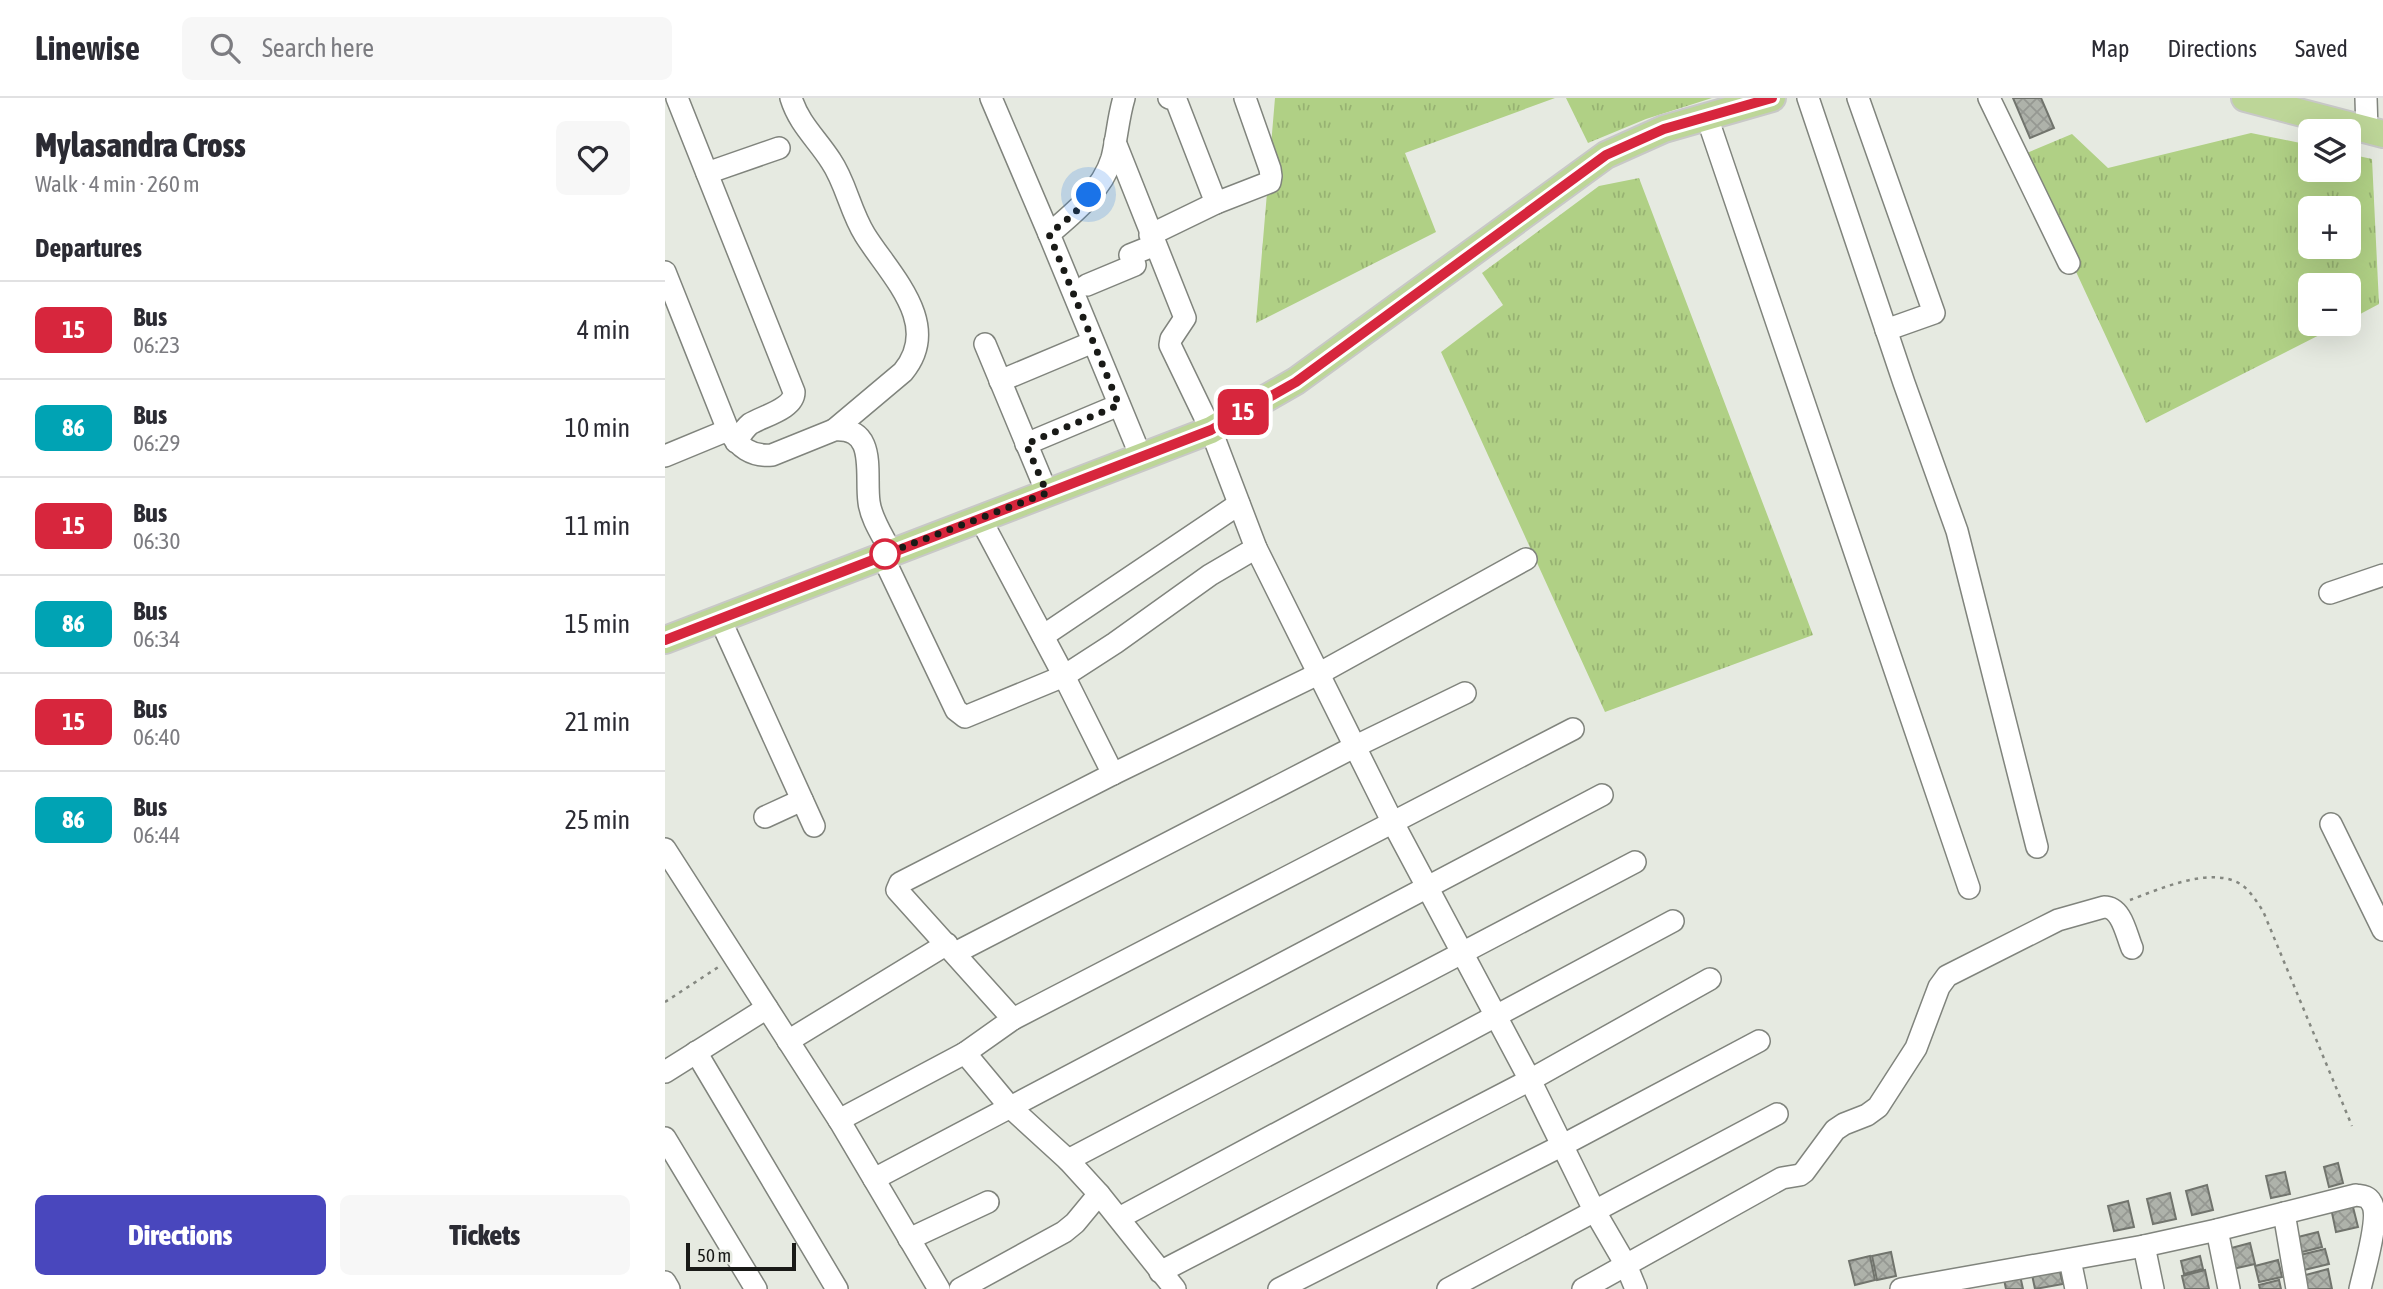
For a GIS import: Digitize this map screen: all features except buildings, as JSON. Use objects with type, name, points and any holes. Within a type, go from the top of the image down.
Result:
[{"type":"main road","points":[[665,640],[1211,430],[1296,382],[1606,155],[1664,129],[1772,98]]},
{"type":"main road","points":[[2245,98],[2375,133]]},
{"type":"street","points":[[665,456],[732,436],[790,403],[795,392],[677,98]]},
{"type":"street","points":[[791,98],[805,129],[831,161],[863,232],[906,293],[916,326],[917,346],[910,364],[834,430]]},
{"type":"street","points":[[991,98],[1141,457]]},
{"type":"street","points":[[1049,234],[1074,214],[1104,177],[1111,160],[1124,98]]},
{"type":"street","points":[[1169,98],[1176,100],[1216,203]]},
{"type":"street","points":[[1087,285],[1135,265],[1130,255],[1216,203],[1270,181],[1271,176],[1245,98]]},
{"type":"street","points":[[1808,98],[1957,531],[2037,847]]},
{"type":"street","points":[[1858,98],[1934,313],[1886,330]]},
{"type":"street","points":[[1989,98],[2069,263]]},
{"type":"street","points":[[2366,98],[2375,133]]},
{"type":"street","points":[[1707,117],[1969,888]]},
{"type":"street","points":[[1115,142],[1185,318],[1170,345],[1211,430],[1256,548],[1392,821],[1530,1080],[1636,1289]]},
{"type":"street","points":[[707,173],[779,148]]},
{"type":"street","points":[[665,272],[732,436],[744,450],[763,456],[772,455],[834,430],[844,429],[861,440],[866,451],[869,501],[887,554],[960,715],[971,716],[1064,676],[1210,575],[1256,548]]},
{"type":"street","points":[[1000,381],[1093,342]]},
{"type":"street","points":[[985,344],[1047,493]]},
{"type":"street","points":[[1026,444],[1119,405]]},
{"type":"street","points":[[1043,636],[1239,504]]},
{"type":"street","points":[[979,518],[1113,774]]},
{"type":"street","points":[[1013,1018],[897,890],[899,883],[1320,673],[1526,559]]},
{"type":"street","points":[[2330,593],[2383,575]]},
{"type":"street","points":[[720,619],[814,826]]},
{"type":"street","points":[[788,1041],[951,948],[1465,694]]},
{"type":"street","points":[[839,1119],[965,1052],[1013,1018],[1573,729]]},
{"type":"street","points":[[874,1179],[1602,794]]},
{"type":"street","points":[[765,817],[803,800]]},
{"type":"street","points":[[2331,824],[2383,930]]},
{"type":"street","points":[[665,849],[839,1119],[939,1289]]},
{"type":"street","points":[[1068,1160],[1461,951],[1635,862]]},
{"type":"street","points":[[1583,1289],[1782,1178],[1804,1172],[1835,1130],[1878,1107],[1916,1048],[1939,987],[1947,976],[2058,920],[2111,907],[2117,913],[2132,948]]},
{"type":"street","points":[[1119,1218],[1673,921]]},
{"type":"street","points":[[1160,1272],[1530,1080],[1710,979]]},
{"type":"street","points":[[665,1072],[767,1008]]},
{"type":"street","points":[[1279,1289],[1563,1145],[1759,1041]]},
{"type":"street","points":[[696,1052],[837,1289]]},
{"type":"street","points":[[965,1052],[1010,1107],[1068,1160],[1100,1194],[1175,1289]]},
{"type":"street","points":[[1448,1289],[1777,1114]]},
{"type":"street","points":[[665,1138],[756,1289]]},
{"type":"street","points":[[960,1289],[1064,1232],[1083,1215],[1100,1194]]},
{"type":"street","points":[[1901,1289],[2001,1280],[2070,1260],[2217,1230],[2356,1195],[2373,1203],[2375,1217],[2360,1289]]},
{"type":"street","points":[[909,1239],[988,1202]]},
{"type":"street","points":[[2284,1213],[2297,1289]]},
{"type":"street","points":[[2217,1230],[2229,1289]]},
{"type":"street","points":[[2144,1246],[2153,1289]]},
{"type":"street","points":[[2070,1260],[2076,1289]]},
{"type":"street","points":[[665,1282],[669,1289]]},
{"type":"path","points":[[2111,907],[2183,880],[2222,878],[2241,884],[2263,911],[2352,1126]]},
{"type":"path","points":[[665,1002],[734,957]]},
{"type":"green space","points":[[1275,98],[1555,98],[1405,153],[1436,232],[1256,323]]},
{"type":"green space","points":[[1566,98],[1712,98],[1646,119],[1588,143]]},
{"type":"green space","points":[[2251,133],[2298,143],[2298,182],[2361,182],[2361,157],[2372,159],[2379,304],[2361,314],[2361,273],[2298,273],[2298,336],[2317,336],[2146,423],[2022,155],[2072,134],[2108,168]]},
{"type":"green space","points":[[1639,178],[1813,635],[1605,712],[1441,352],[1503,305],[1482,273],[1599,186]]},
{"type":"bus line","name":"15","points":[[665,640],[1211,430],[1296,382],[1606,155],[1664,129],[1772,98]]},
{"type":"route","points":[[885,554],[882,555],[1047,493],[1026,444],[1119,405],[1049,234],[1074,214],[1089,195]]}]
